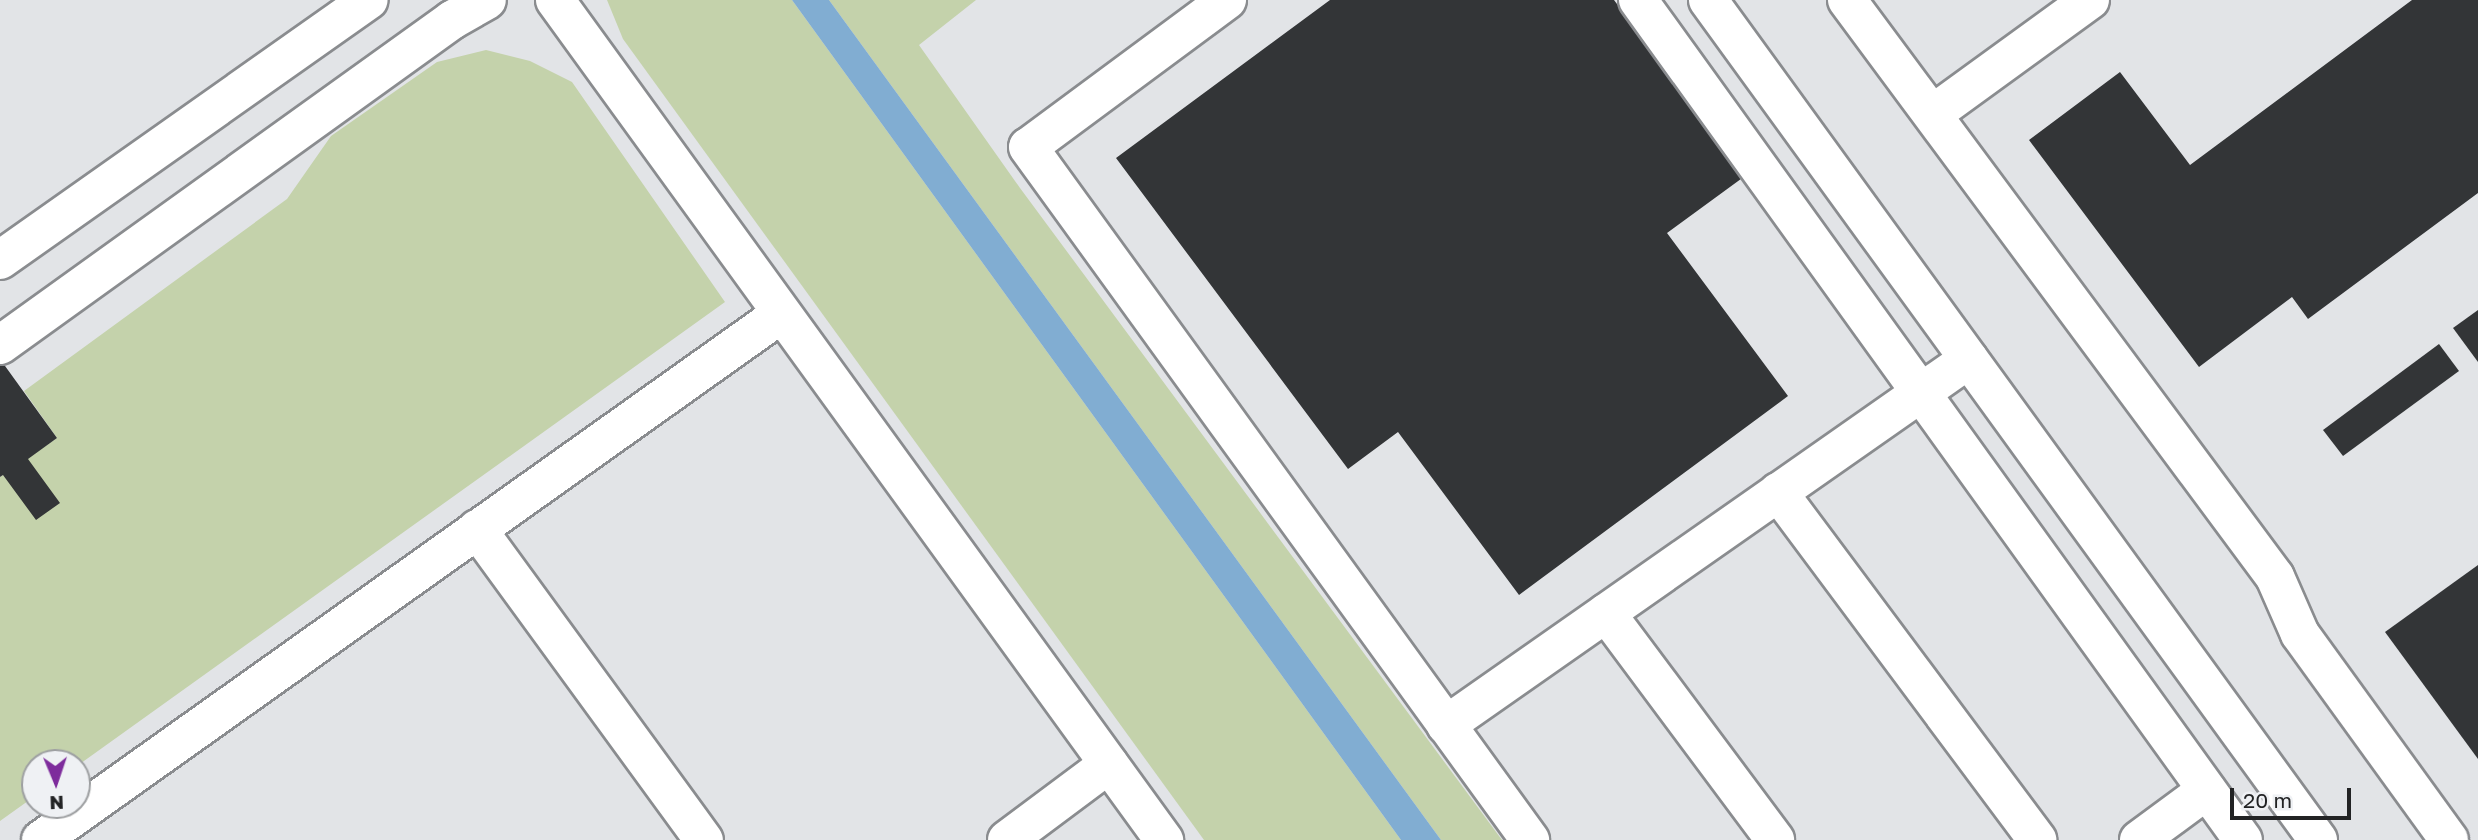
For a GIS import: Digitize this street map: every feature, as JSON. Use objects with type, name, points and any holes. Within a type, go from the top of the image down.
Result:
[{"type":"lane","points":[[0,260],[368,0]]},
{"type":"lane","points":[[0,345],[441,28],[487,0]]},
{"type":"lane","points":[[555,0],[1164,840]]},
{"type":"lane","points":[[1227,0],[1028,147],[1530,840]]},
{"type":"lane","points":[[1637,0],[2243,840]]},
{"type":"lane","points":[[1709,0],[2318,840]]},
{"type":"lane","points":[[1847,0],[2275,578],[2300,634],[2449,840]]},
{"type":"lane","points":[[1933,114],[2090,0]]},
{"type":"lane","points":[[41,840],[781,314]]},
{"type":"lane","points":[[1446,725],[1969,359]]},
{"type":"lane","points":[[1778,492],[2037,840]]},
{"type":"lane","points":[[477,529],[704,840]]},
{"type":"lane","points":[[1606,613],[1775,840]]},
{"type":"lane","points":[[1007,840],[1109,764]]},
{"type":"lane","points":[[2139,840],[2207,790]]},
{"type":"green space","points":[[607,0],[792,0],[1401,840],[1204,840],[623,39]]},
{"type":"green space","points":[[829,0],[976,0],[919,45],[1020,188],[1502,840],[1441,840]]},
{"type":"green space","points":[[486,50],[530,61],[572,82],[725,302],[91,756],[91,749],[21,749],[21,806],[0,821],[0,477],[57,438],[24,391],[287,199],[331,136],[437,62]]},
{"type":"water","points":[[792,0],[829,0],[1441,840],[1401,840]]},
{"type":"building","points":[[1330,0],[1614,0],[1745,176],[1667,233],[1788,396],[1519,595],[1398,432],[1348,469],[1116,158]]},
{"type":"building","points":[[2412,0],[2478,0],[2478,193],[2308,319],[2292,297],[2199,367],[2029,140],[2120,72],[2190,165]]},
{"type":"building","points":[[2478,310],[2478,362],[2453,328]]},
{"type":"building","points":[[2439,344],[2459,371],[2343,456],[2323,430]]},
{"type":"building","points":[[0,359],[57,438],[28,459],[60,503],[36,520],[3,475],[0,477]]},
{"type":"building","points":[[2478,565],[2478,759],[2385,632]]}]
